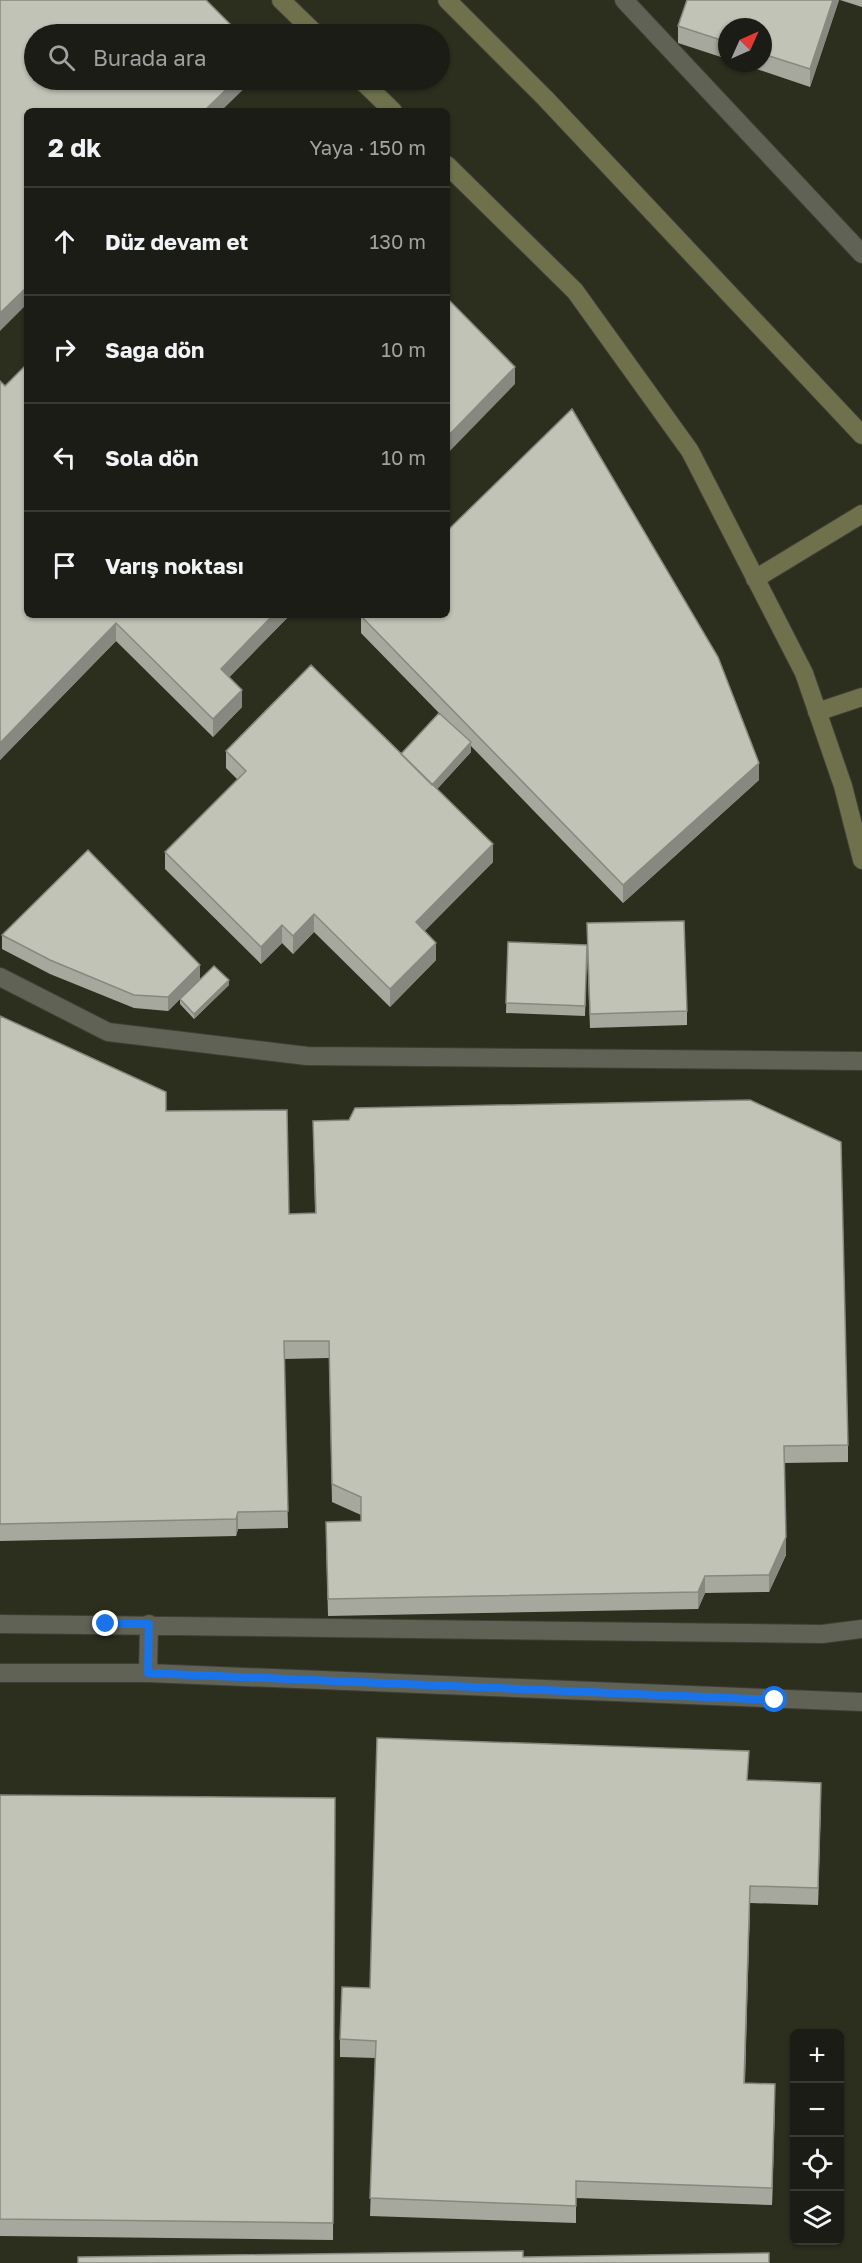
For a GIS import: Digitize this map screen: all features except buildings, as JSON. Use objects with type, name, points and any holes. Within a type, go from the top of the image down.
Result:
[{"type":"street","points":[[281,0],[306,24]]},
{"type":"street","points":[[447,0],[545,98],[862,435]]},
{"type":"street","points":[[624,0],[862,254]]},
{"type":"street","points":[[371,90],[390,108]]},
{"type":"street","points":[[450,168],[575,291],[690,451],[804,674],[843,786],[862,860]]},
{"type":"street","points":[[755,579],[862,514]]},
{"type":"street","points":[[817,712],[862,697]]},
{"type":"street","points":[[0,977],[108,1032],[307,1056],[862,1061]]},
{"type":"street","points":[[0,1624],[149,1624],[822,1634],[862,1629]]},
{"type":"street","points":[[148,1673],[149,1624]]},
{"type":"street","points":[[0,1673],[148,1673],[862,1702]]},
{"type":"shaded area","points":[[0,0],[862,0],[862,2263],[0,2263]]},
{"type":"route","points":[[106,1624],[149,1624],[148,1673],[775,1700]]}]
